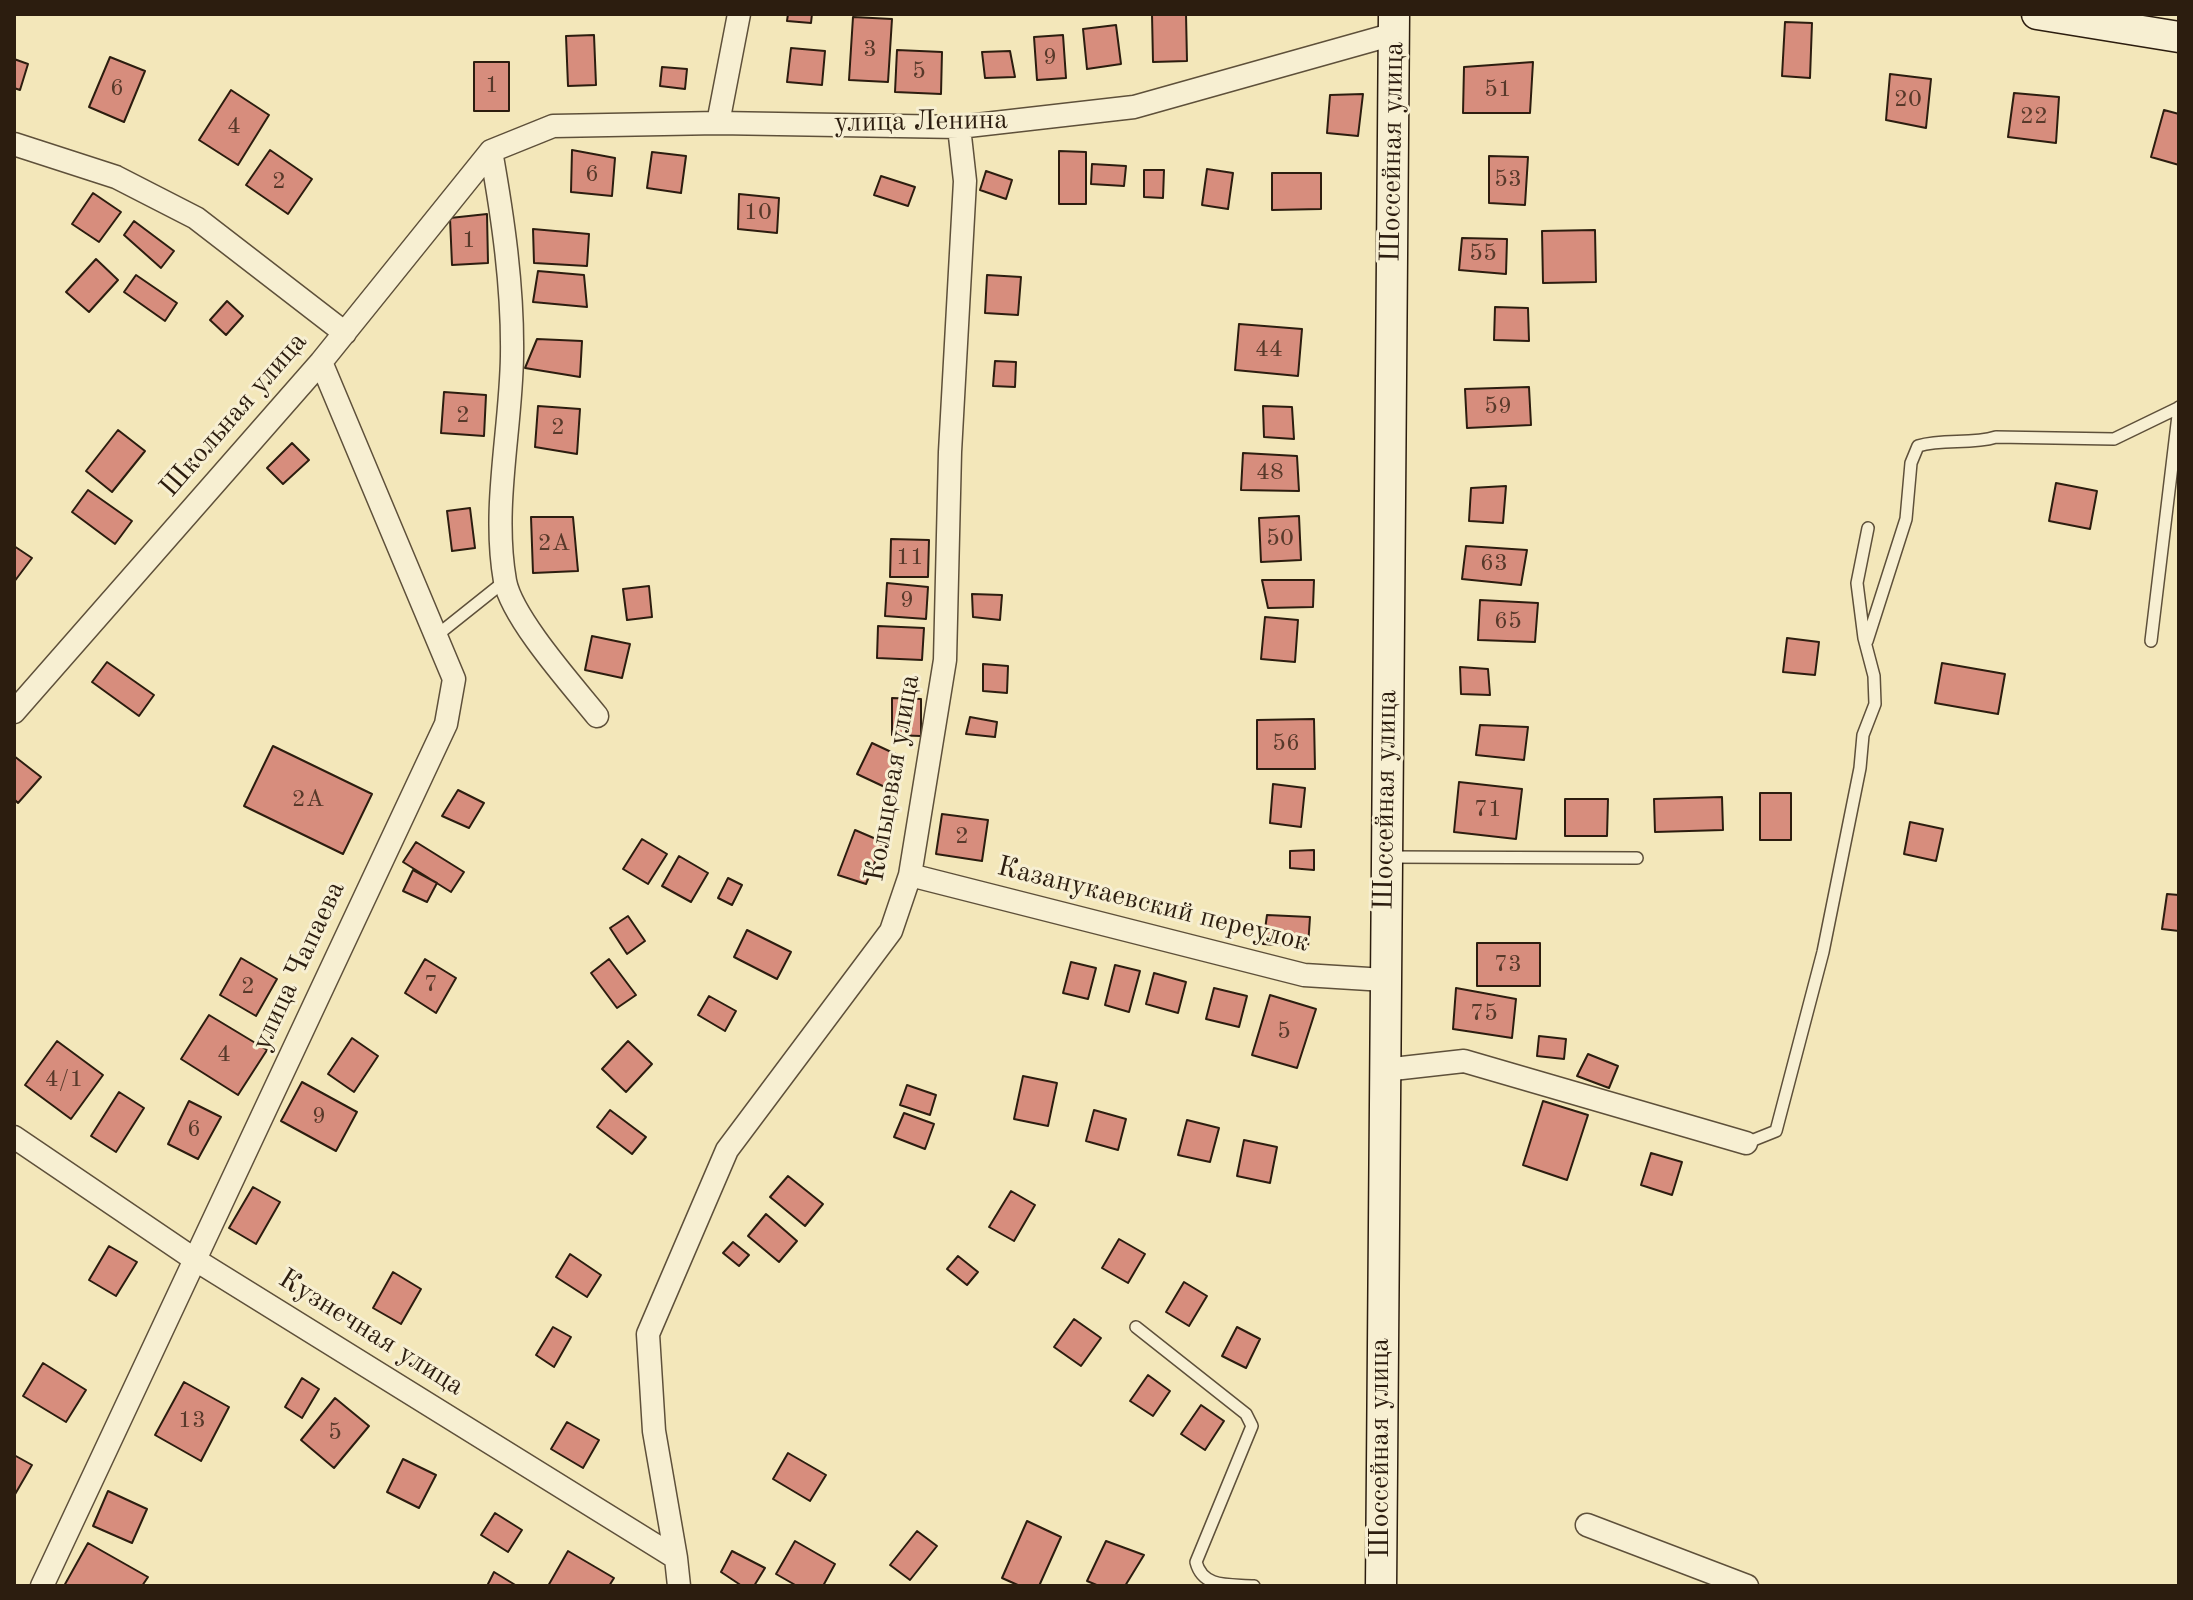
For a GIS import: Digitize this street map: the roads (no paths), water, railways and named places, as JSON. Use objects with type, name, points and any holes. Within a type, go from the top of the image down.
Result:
[{"type":"street","points":[[718,123],[739,14]]},
{"type":"street","points":[[2037,14],[2179,37]]},
{"type":"street","name":"улица Ленина","points":[[491,151],[553,126],[718,123],[959,127],[1134,107],[1394,24]]},
{"type":"street","name":"Шоссейная улица","points":[[1381,1586],[1394,24]]},
{"type":"street","name":"Кольцевая улица","points":[[676,1558],[654,1431],[648,1334],[727,1150],[891,931],[910,875],[945,660],[950,452],[965,181],[959,127]]},
{"type":"street","points":[[14,144],[116,177],[196,218],[345,333]]},
{"type":"street","points":[[491,151],[504,225],[512,355],[502,500],[505,581],[511,597],[539,642],[597,716]]},
{"type":"street","name":"Школьная улица","points":[[14,712],[321,362],[491,151]]},
{"type":"street","name":"улица Чапаева","points":[[42,1586],[446,724],[454,679],[321,362]]},
{"type":"street","name":"Казанукаевский переулок","points":[[910,875],[1304,975],[1385,980]]},
{"type":"street","points":[[1384,1070],[1464,1061],[1746,1143]]},
{"type":"street","name":"Кузнечная улица","points":[[14,1137],[194,1259],[676,1558]]},
{"type":"street","points":[[1587,1525],[1747,1586]]},
{"type":"street","points":[[676,1558],[679,1586]]},
{"type":"lane","points":[[2151,641],[2179,408]]},
{"type":"lane","points":[[1866,645],[1906,519],[1911,463],[1918,446],[1935,441],[1979,442],[1996,437],[2114,439],[2179,408]]},
{"type":"lane","points":[[1746,1143],[1776,1131],[1823,952],[1860,768],[1863,735],[1875,704],[1874,676],[1857,583],[1868,528]]},
{"type":"lane","points":[[436,636],[505,581]]},
{"type":"lane","points":[[1386,857],[1637,858]]},
{"type":"lane","points":[[1136,1327],[1246,1414],[1252,1426],[1196,1562],[1199,1575],[1208,1582],[1254,1586]]}]
